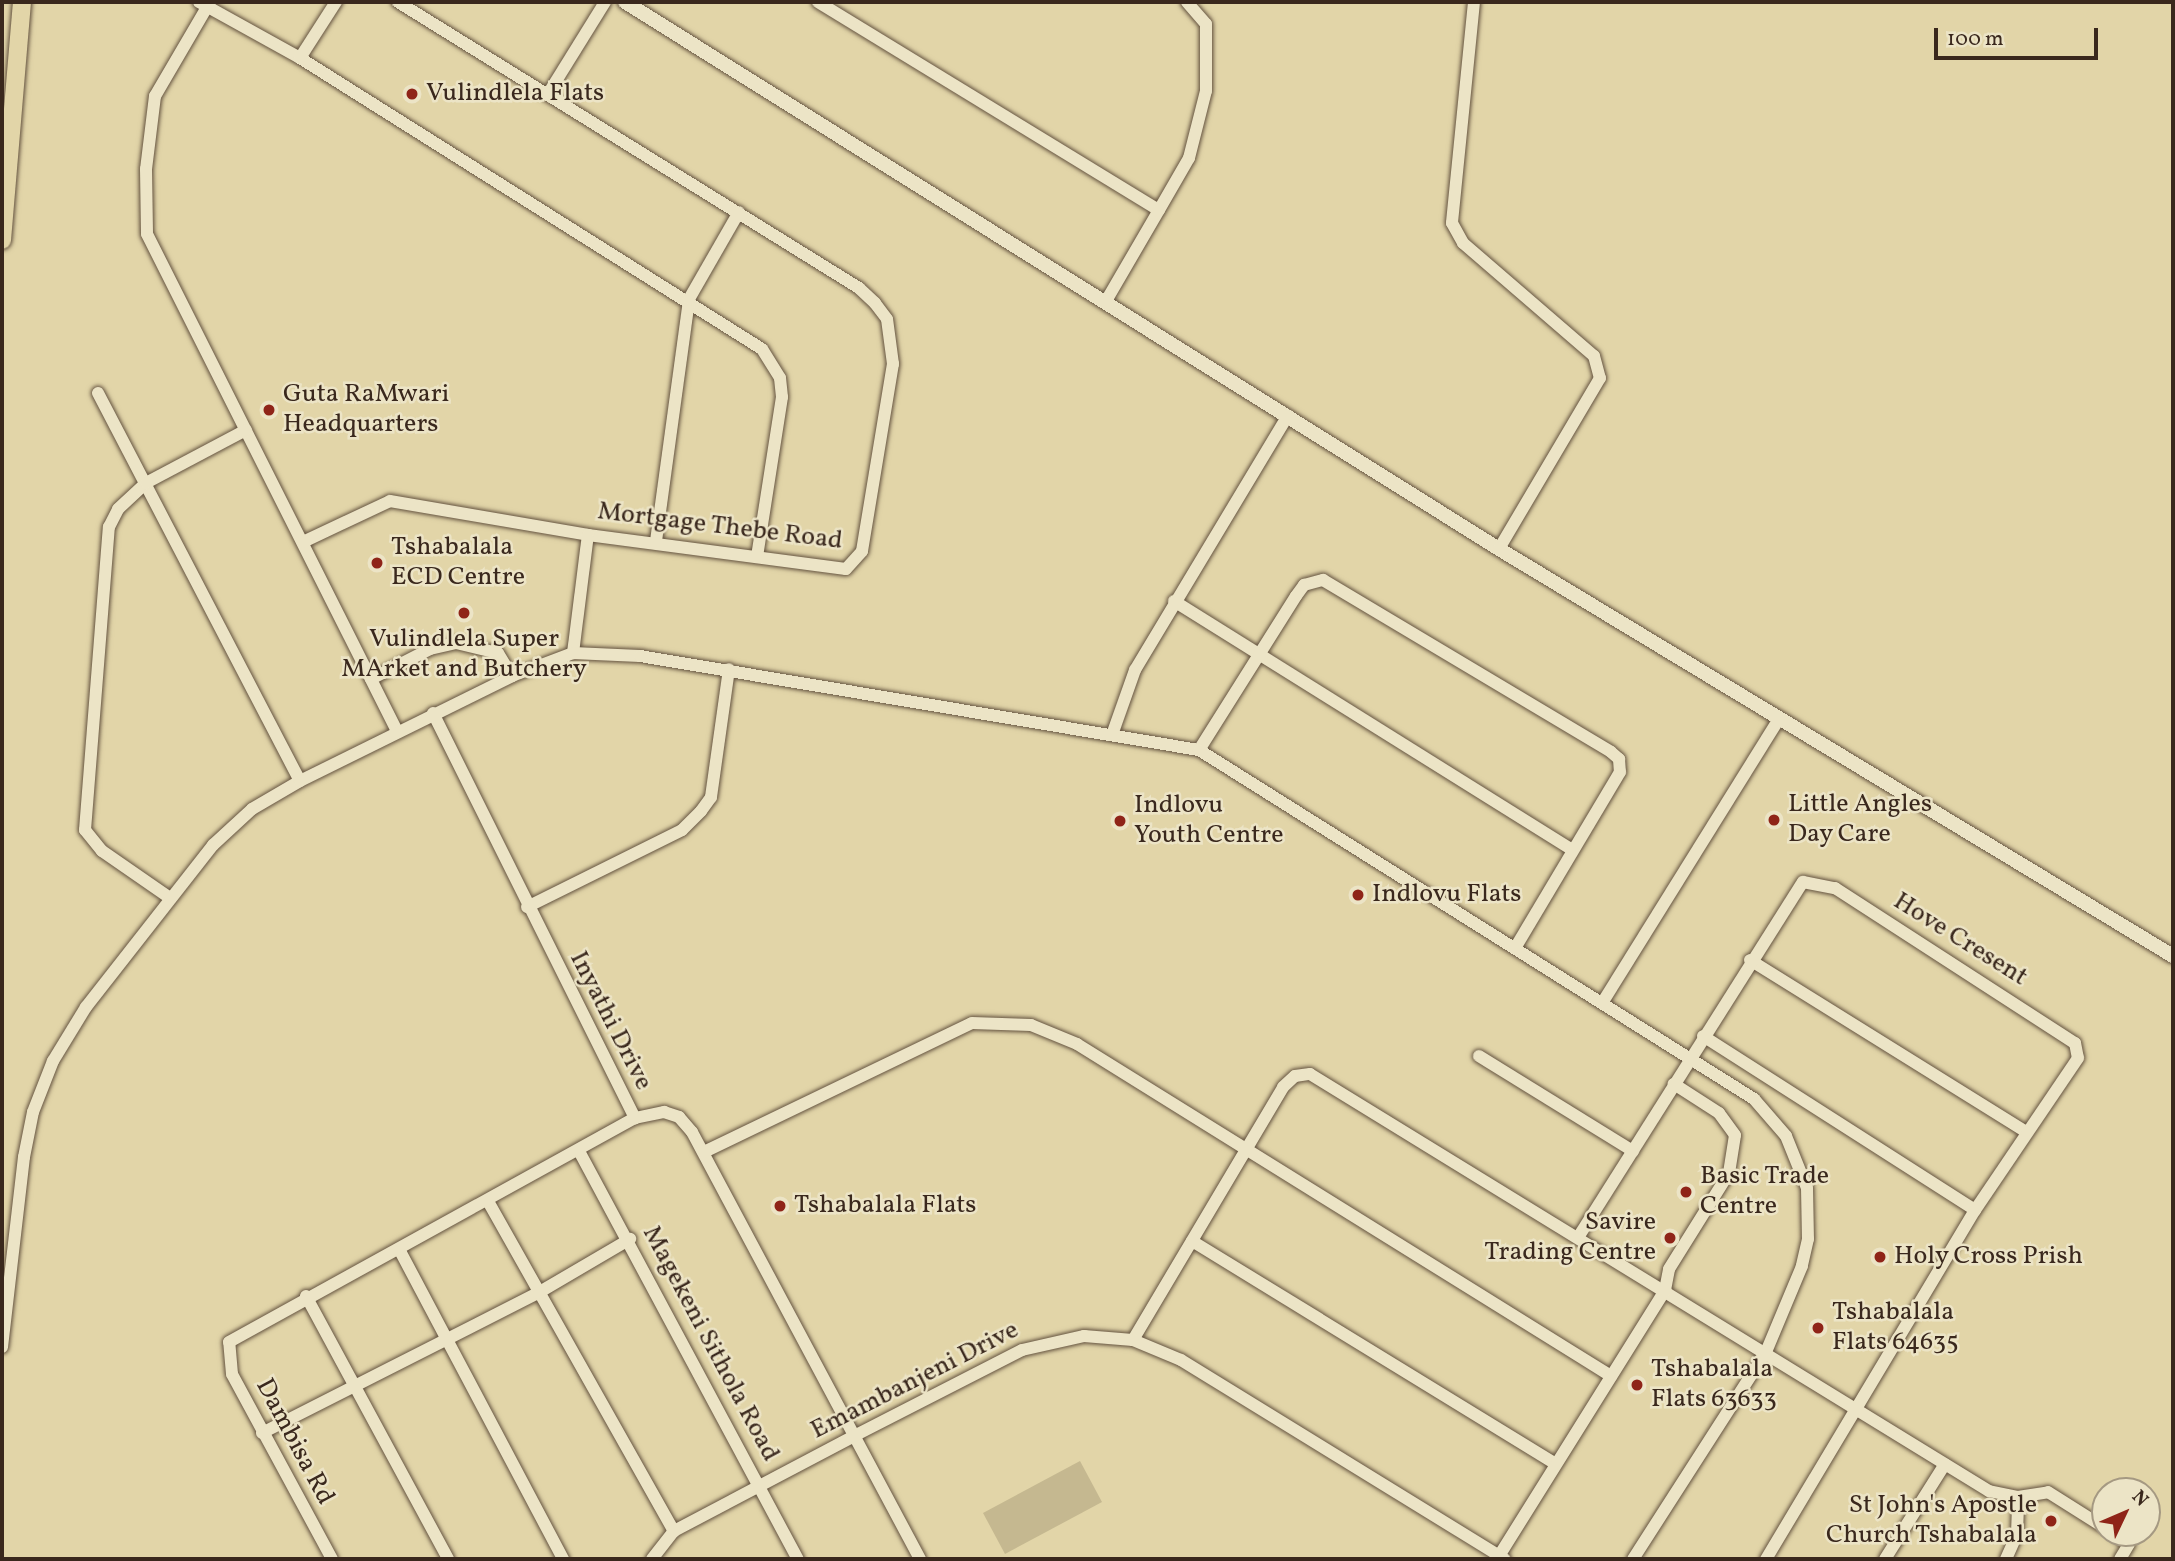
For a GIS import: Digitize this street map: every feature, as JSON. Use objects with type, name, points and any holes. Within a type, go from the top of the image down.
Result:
[{"type":"main road","points":[[2,240],[22,2]]},
{"type":"street","points":[[300,58],[336,2]]},
{"type":"street","name":"Mortgage Thebe Road","points":[[303,542],[390,501],[587,535],[656,541],[846,569],[860,558],[893,342],[887,319],[859,288],[398,2]]},
{"type":"street","points":[[548,94],[605,2]]},
{"type":"street","points":[[625,2],[1289,415],[1499,549],[1778,720],[2173,956]]},
{"type":"street","points":[[818,2],[1159,210]]},
{"type":"street","points":[[1106,301],[1189,158],[1206,91],[1206,24],[1187,2]]},
{"type":"street","points":[[1474,2],[1452,223],[1463,243],[1594,356],[1600,378],[1499,549]]},
{"type":"street","points":[[397,731],[147,234],[146,169],[155,96],[206,3],[300,58],[689,299],[762,349],[780,378],[781,418],[757,557]]},
{"type":"street","points":[[656,541],[689,299],[739,212]]},
{"type":"street","points":[[98,393],[300,781]]},
{"type":"street","points":[[1113,732],[1127,686],[1174,601],[1289,415]]},
{"type":"street","points":[[170,898],[102,851],[85,830],[109,527],[118,509],[146,483],[246,430]]},
{"type":"street","points":[[573,653],[587,535]]},
{"type":"street","points":[[1199,750],[1304,585],[1323,580],[1600,745],[1619,759],[1619,772],[1517,945]]},
{"type":"street","points":[[1174,601],[1259,657],[1573,850]]},
{"type":"street","points":[[371,679],[430,649],[456,643],[498,653],[512,676]]},
{"type":"street","points":[[2,1347],[7,1220],[33,1112],[53,1061],[86,1007],[170,898],[234,825],[300,781],[397,731],[512,676],[573,653],[729,668],[1113,732],[1199,750],[1604,1000],[1691,1056],[1769,1113],[1786,1136],[1807,1188],[1808,1239],[1802,1266],[1766,1352],[1633,1559]]},
{"type":"street","points":[[527,907],[681,830],[701,811],[711,797],[729,668]]},
{"type":"street","name":"Inyathi Drive","points":[[433,713],[527,907],[635,1118],[664,1112],[679,1117],[704,1152],[920,1559]]},
{"type":"street","points":[[1604,1000],[1778,720]]},
{"type":"street","name":"Hove Cresent","points":[[1580,1236],[1750,960],[1803,883],[1835,888],[2070,1037],[2078,1058],[1975,1210],[1859,1412],[1766,1559]]},
{"type":"street","points":[[1750,960],[2026,1132]]},
{"type":"street","points":[[704,1152],[925,1041],[972,1023],[993,1021],[1055,1032],[1611,1376]]},
{"type":"street","points":[[1703,1036],[1975,1210]]},
{"type":"street","points":[[1479,1056],[1633,1151]]},
{"type":"street","points":[[1133,1340],[1283,1087],[1295,1076],[1310,1074],[1580,1236],[1989,1491],[2018,1497],[2049,1492],[2091,1519]]},
{"type":"street","points":[[1502,1557],[1555,1463],[1665,1290],[1669,1269],[1729,1173],[1735,1135],[1719,1113],[1674,1084]]},
{"type":"street","points":[[448,1559],[306,1296],[489,1203],[635,1118]]},
{"type":"street","name":"Magekeni Sithola Road","points":[[579,1152],[629,1239],[798,1559]]},
{"type":"street","points":[[489,1203],[674,1531]]},
{"type":"street","points":[[262,1433],[538,1293],[629,1239]]},
{"type":"street","points":[[1192,1241],[1555,1463]]},
{"type":"street","points":[[399,1249],[563,1559]]},
{"type":"street","name":"Dambisa Rd","points":[[306,1296],[229,1342],[232,1374],[332,1559]]},
{"type":"street","name":"Emambanjeni Drive","points":[[652,1559],[674,1531],[853,1436],[1041,1343],[1084,1336],[1133,1340],[1181,1360],[1502,1557]]},
{"type":"street","points":[[1885,1559],[1945,1464]]},
{"type":"street","points":[[2006,1559],[2017,1534],[2018,1497]]},
{"type":"shaded area","points":[[1080,1461],[1102,1502],[1005,1554],[983,1513]]},
{"type":"place","name":"Vulindlela Flats","points":[[412,94]]},
{"type":"place","name":"Guta RaMwari Headquarters","points":[[269,410]]},
{"type":"place","name":"Tshabalala ECD Centre","points":[[377,563]]},
{"type":"place","name":"Vulindlela Super MArket and Butchery","points":[[464,613]]},
{"type":"place","name":"Little Angles Day Care","points":[[1774,820]]},
{"type":"place","name":"Indlovu Youth Centre","points":[[1120,821]]},
{"type":"place","name":"Indlovu Flats","points":[[1358,895]]},
{"type":"place","name":"Basic Trade Centre","points":[[1686,1192]]},
{"type":"place","name":"Tshabalala Flats","points":[[780,1206]]},
{"type":"place","name":"Savire Trading Centre","points":[[1670,1238]]},
{"type":"place","name":"Holy Cross Prish","points":[[1880,1257]]},
{"type":"place","name":"Tshabalala Flats 64635","points":[[1818,1328]]},
{"type":"place","name":"Tshabalala Flats 63633","points":[[1637,1385]]},
{"type":"place","name":"St John's Apostle Church Tshabalala","points":[[2051,1521]]}]
